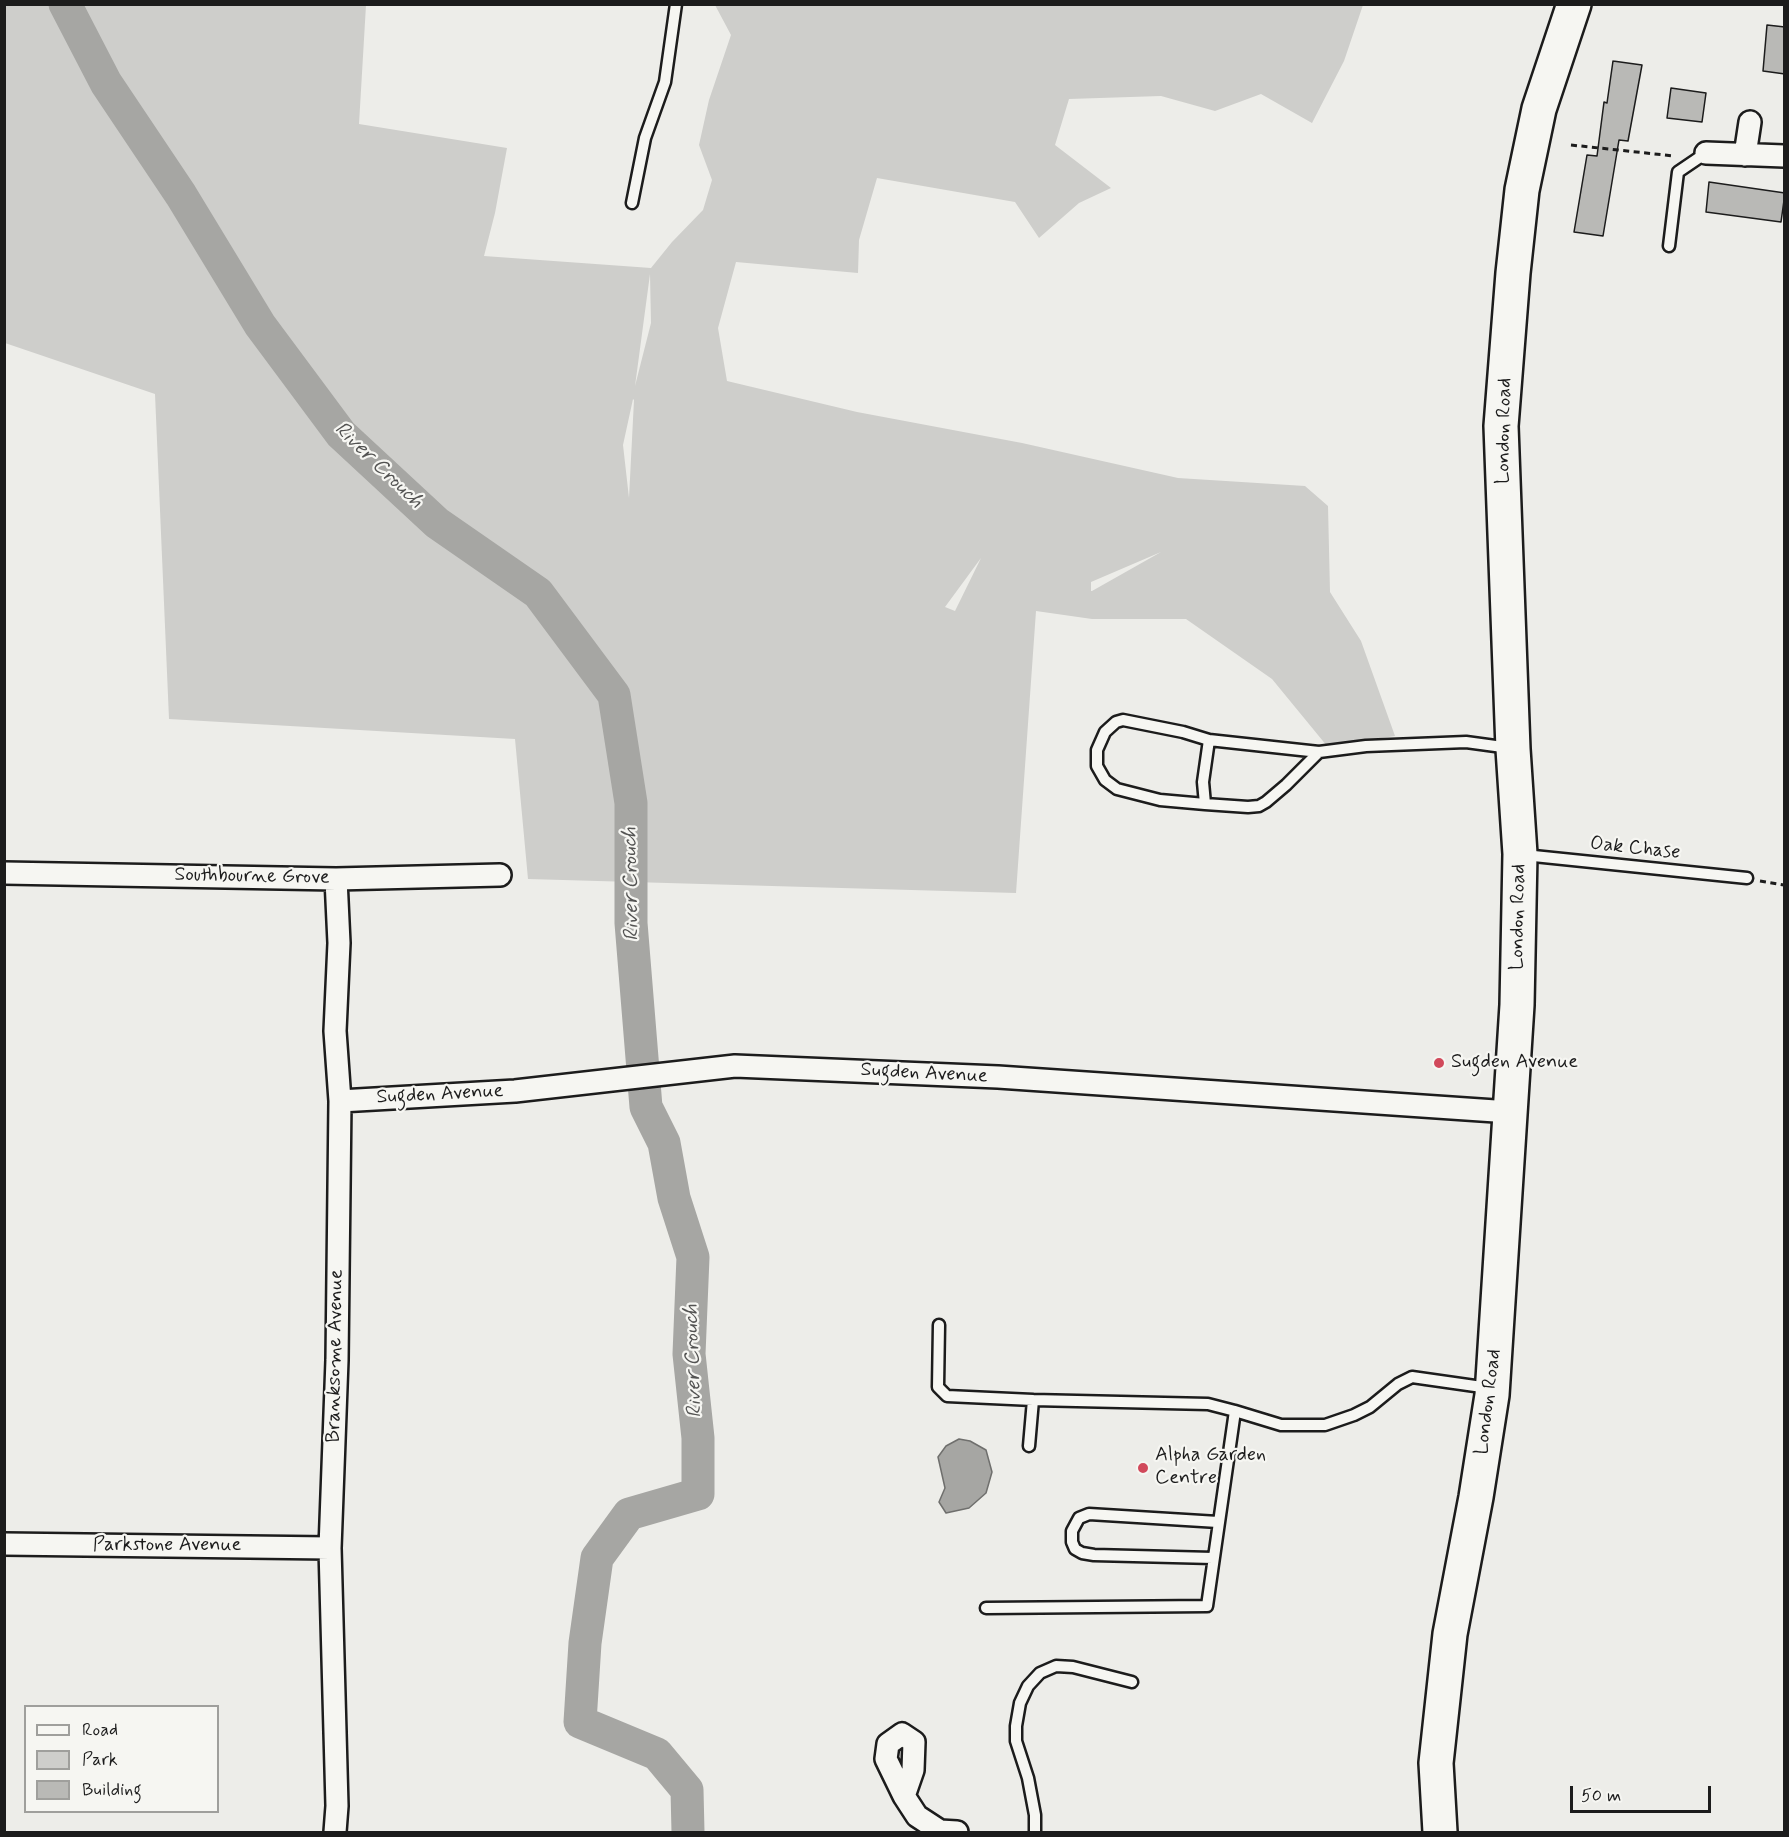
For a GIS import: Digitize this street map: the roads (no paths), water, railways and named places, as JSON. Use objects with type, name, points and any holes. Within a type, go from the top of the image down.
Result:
[{"type":"main road","name":"London Road","points":[[1440,1833],[1436,1763],[1450,1634],[1476,1497],[1493,1389],[1517,1005],[1520,854],[1513,748],[1502,426],[1513,273],[1522,190],[1539,109],[1574,4]]},
{"type":"street","points":[[1745,155],[1750,122]]},
{"type":"street","points":[[1706,153],[1785,156]]},
{"type":"street","name":"Southbourne Grove","points":[[4,873],[336,879],[500,875]]},
{"type":"street","name":"Branksome Avenue","points":[[335,1833],[337,1795],[330,1548],[337,1359],[340,1101],[335,1031],[339,943],[336,879]]},
{"type":"street","name":"Sugden Avenue","points":[[340,1101],[515,1091],[735,1065],[998,1077],[1510,1112]]},
{"type":"street","name":"Parkstone Avenue","points":[[4,1544],[330,1548]]},
{"type":"street","points":[[904,1796],[917,1816],[940,1831],[957,1833]]},
{"type":"lane","points":[[632,203],[645,138],[665,82],[676,4]]},
{"type":"lane","points":[[1669,246],[1678,172],[1706,153]]},
{"type":"lane","points":[[1319,752],[1286,785],[1258,806],[1248,807],[1160,800],[1117,789],[1105,780],[1097,766],[1097,750],[1105,732],[1116,722],[1123,720],[1183,732],[1209,740],[1319,752],[1366,746],[1466,742],[1513,748]]},
{"type":"lane","points":[[1205,804],[1203,782],[1209,740]]},
{"type":"lane","name":"Oak Chase","points":[[1520,854],[1747,878]]},
{"type":"lane","points":[[939,1325],[938,1387],[947,1396],[1208,1404],[1281,1425],[1325,1425],[1370,1407],[1398,1384],[1412,1377],[1493,1389]]},
{"type":"lane","points":[[1029,1446],[1033,1400]]},
{"type":"lane","points":[[986,1608],[1207,1606],[1235,1411]]},
{"type":"lane","points":[[1213,1558],[1082,1553],[1075,1549],[1072,1542],[1072,1531],[1079,1518],[1089,1514],[1218,1522]]},
{"type":"lane","points":[[1035,1833],[1035,1815],[1028,1778],[1016,1742],[1020,1703],[1028,1686],[1040,1673],[1056,1666],[1073,1667],[1132,1682]]},
{"type":"waterway","name":"River Crouch","points":[[65,4],[106,83],[181,195],[260,325],[341,434],[437,523],[538,593],[614,695],[631,803],[631,923],[646,1107],[664,1143],[674,1198],[693,1257],[689,1354],[698,1438],[698,1494],[629,1514],[597,1558],[585,1643],[580,1722],[657,1754],[687,1790],[688,1832]]},
{"type":"place","name":"Sugden Avenue","points":[[1439,1063]]},
{"type":"place","name":"Alpha Garden Centre","points":[[1143,1468]]}]
